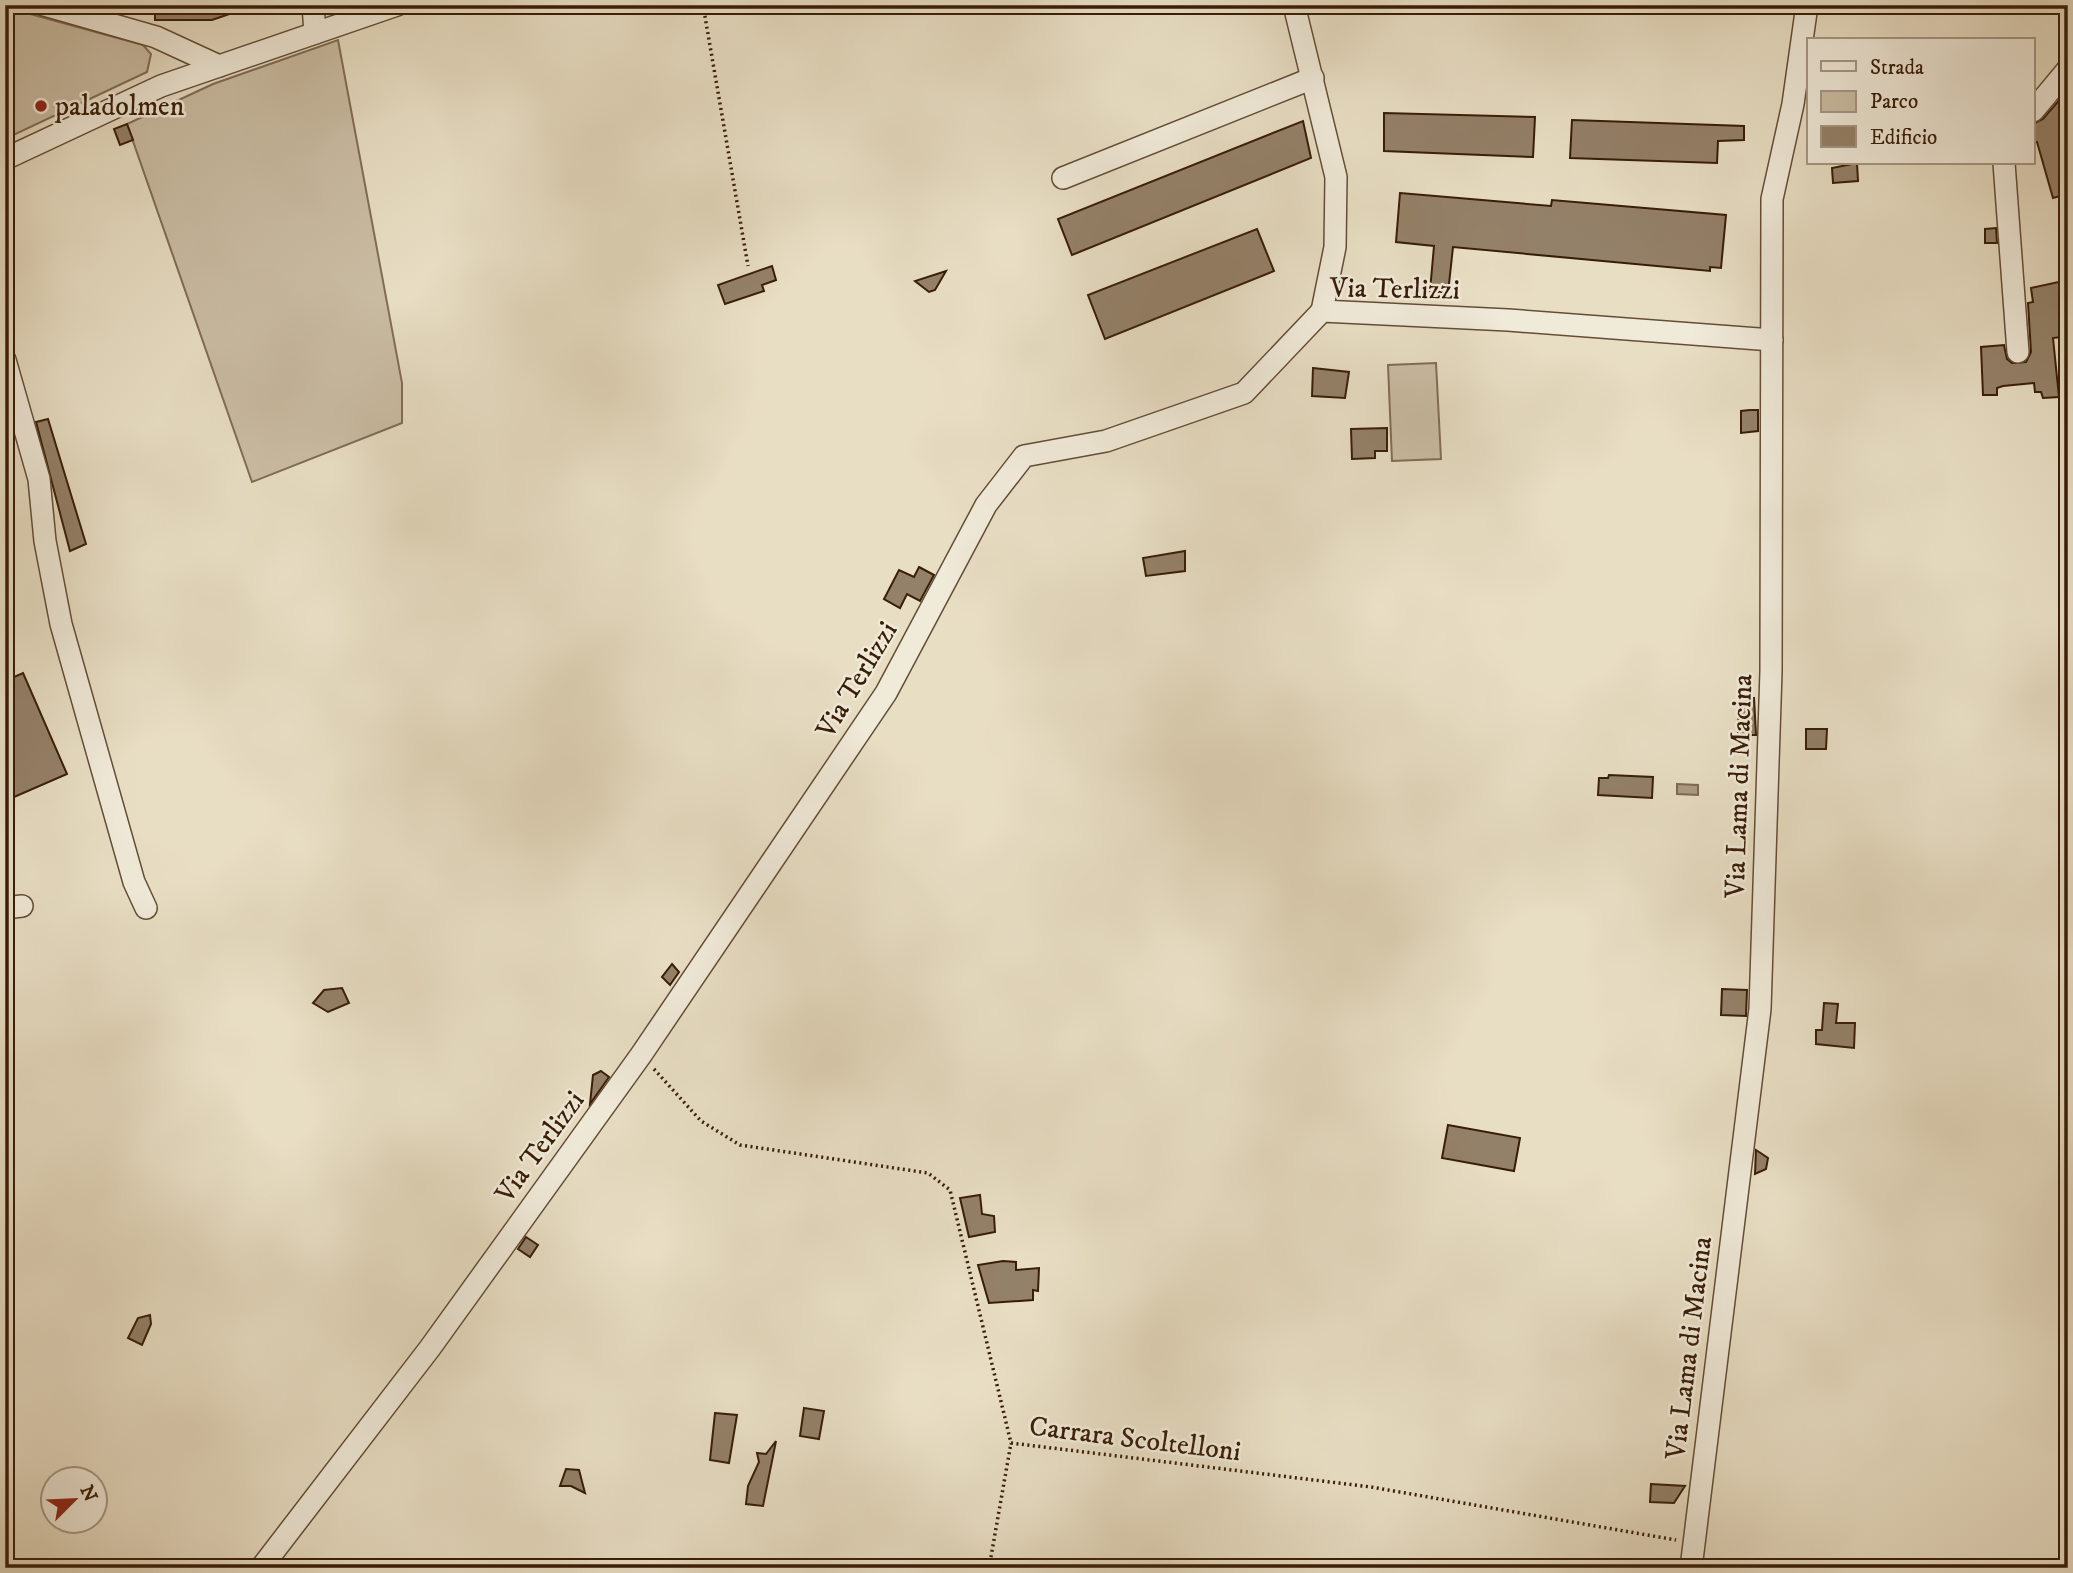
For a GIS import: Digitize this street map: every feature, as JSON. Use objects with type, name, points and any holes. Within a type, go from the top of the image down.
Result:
[{"type":"street","points":[[44,5],[156,37],[219,66]]},
{"type":"street","points":[[313,5],[315,33]]},
{"type":"street","points":[[5,159],[161,86],[397,5]]},
{"type":"street","points":[[1294,5],[1336,177],[1335,247],[1322,311]]},
{"type":"street","name":"Via Lama di Macina","points":[[1691,1568],[1760,1009],[1770,671],[1772,199],[1801,104],[1807,5]]},
{"type":"street","points":[[2035,109],[2068,69]]},
{"type":"street","points":[[1063,178],[1313,78]]},
{"type":"street","points":[[2004,164],[2018,352]]},
{"type":"street","name":"Via Terlizzi","points":[[261,1568],[430,1348],[641,1055],[886,693],[986,505],[1024,456],[1106,441],[1244,393],[1322,311],[1508,320],[1772,340]]},
{"type":"street","points":[[5,360],[39,479],[46,541],[61,624],[134,882],[146,908]]},
{"type":"path","points":[[703,5],[748,266]]},
{"type":"path","name":"Carrara Scoltelloni","points":[[641,1055],[701,1121],[740,1145],[928,1173],[950,1191],[1011,1443],[1371,1487],[1695,1543]]},
{"type":"path","points":[[989,1568],[1011,1443]]},
{"type":"green space","name":"paladolmen","points":[[5,7],[143,45],[151,54],[147,72],[5,139]]},
{"type":"green space","points":[[338,40],[402,383],[402,423],[252,482],[127,124],[213,84]]},
{"type":"green space","points":[[1436,363],[1441,459],[1392,461],[1388,365]]},
{"type":"shaded area","points":[[1677,784],[1698,785],[1698,795],[1677,794]]},
{"type":"building","points":[[155,5],[240,5],[241,10],[212,20],[155,20]]},
{"type":"building","points":[[2068,90],[2068,194],[2053,198],[2035,142],[2035,123],[2043,119]]},
{"type":"building","points":[[1384,113],[1535,117],[1533,157],[1384,151]]},
{"type":"building","points":[[1572,120],[1744,126],[1744,140],[1718,141],[1717,163],[1570,158]]},
{"type":"building","points":[[1303,121],[1311,158],[1072,255],[1058,219]]},
{"type":"building","points":[[127,124],[133,140],[120,145],[114,129]]},
{"type":"building","points":[[1857,164],[1858,181],[1833,183],[1832,168]]},
{"type":"building","points":[[1400,193],[1551,206],[1552,200],[1726,215],[1721,268],[1710,267],[1710,271],[1453,247],[1448,293],[1430,291],[1434,246],[1396,242]]},
{"type":"building","points":[[1996,228],[1997,243],[1985,243],[1985,229]]},
{"type":"building","points":[[1257,229],[1274,271],[1105,339],[1088,295]]},
{"type":"building","points":[[772,266],[776,280],[762,285],[764,291],[725,304],[718,285]]},
{"type":"building","points":[[946,271],[935,290],[929,292],[915,281]]},
{"type":"building","points":[[2068,280],[2068,336],[2053,338],[2059,397],[2043,398],[2041,392],[2035,392],[2034,383],[2003,386],[1997,388],[1997,395],[1983,395],[1981,347],[2004,345],[2007,359],[2012,363],[2026,362],[2031,352],[2028,303],[2033,302],[2031,288]]},
{"type":"building","points":[[1313,368],[1349,372],[1345,398],[1312,396]]},
{"type":"building","points":[[1758,410],[1758,431],[1741,433],[1741,411]]},
{"type":"building","points":[[48,419],[86,544],[70,551],[36,422]]},
{"type":"building","points":[[1387,428],[1387,451],[1375,451],[1375,458],[1352,459],[1351,429]]},
{"type":"building","points":[[1185,551],[1185,571],[1146,576],[1143,558]]},
{"type":"building","points":[[919,567],[934,575],[920,601],[907,594],[900,608],[884,599],[899,570],[914,577]]},
{"type":"building","points":[[23,673],[67,774],[5,801],[5,681]]},
{"type":"building","points":[[1739,698],[1754,698],[1756,735],[1738,735]]},
{"type":"building","points":[[1806,729],[1827,729],[1826,749],[1806,749]]},
{"type":"building","points":[[1609,775],[1653,777],[1652,798],[1598,795],[1599,778],[1608,778]]},
{"type":"building","points":[[672,964],[679,972],[670,985],[662,977]]},
{"type":"building","points":[[342,988],[349,1003],[328,1012],[313,1003],[324,990]]},
{"type":"building","points":[[1722,989],[1747,990],[1746,1016],[1721,1015]]},
{"type":"building","points":[[1824,1003],[1838,1004],[1836,1023],[1855,1023],[1854,1048],[1816,1044],[1816,1030],[1822,1030]]},
{"type":"building","points":[[601,1071],[609,1077],[590,1104],[593,1075]]},
{"type":"building","points":[[1448,1125],[1520,1138],[1514,1171],[1442,1158]]},
{"type":"building","points":[[1756,1150],[1768,1158],[1766,1169],[1755,1174]]},
{"type":"building","points":[[980,1195],[982,1214],[994,1216],[995,1232],[969,1237],[960,1198]]},
{"type":"building","points":[[526,1237],[538,1245],[530,1257],[518,1249]]},
{"type":"building","points":[[1016,1262],[1016,1270],[1039,1268],[1038,1291],[1033,1290],[1033,1300],[989,1303],[978,1265]]},
{"type":"building","points":[[150,1315],[151,1324],[142,1345],[128,1338],[138,1318]]},
{"type":"building","points":[[804,1408],[824,1411],[819,1439],[800,1436]]},
{"type":"building","points":[[715,1413],[737,1415],[729,1463],[710,1460]]},
{"type":"building","points":[[776,1441],[763,1506],[746,1504],[748,1486],[759,1462],[757,1453],[766,1454]]},
{"type":"building","points":[[566,1469],[579,1470],[585,1493],[571,1486],[560,1486]]},
{"type":"building","points":[[1651,1484],[1685,1486],[1674,1503],[1650,1502]]},
{"type":"place","name":"paladolmen","points":[[41,106]]}]
